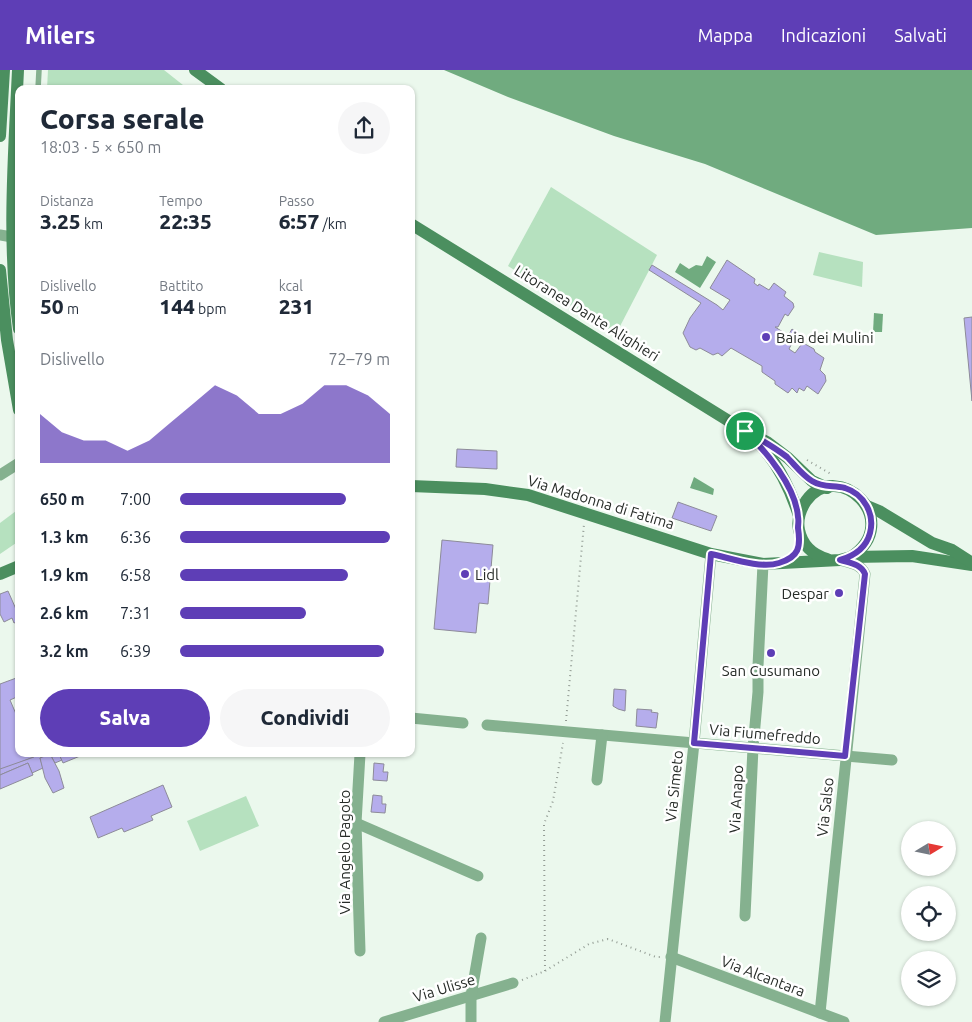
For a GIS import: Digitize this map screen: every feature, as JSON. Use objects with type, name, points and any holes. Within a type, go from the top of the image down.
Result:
[{"type":"main road","points":[[0,136],[4,70]]},
{"type":"main road","points":[[17,85],[18,70]]},
{"type":"main road","points":[[195,70],[216,85]]},
{"type":"main road","points":[[15,157],[6,236],[15,293]]},
{"type":"main road","name":"Litoranea Dante Alighieri","points":[[415,226],[745,431]]},
{"type":"main road","points":[[0,270],[7,340],[15,387]]},
{"type":"main road","points":[[745,431],[767,442],[788,458],[812,481],[827,488]]},
{"type":"main road","points":[[745,431],[760,445],[784,478],[793,497],[801,537],[805,546],[812,552],[840,559],[859,551],[870,535],[870,515],[867,506],[854,492],[845,488],[827,488],[817,491],[808,498],[798,516]]},
{"type":"main road","name":"Via Madonna di Fatima","points":[[415,486],[485,489],[528,495],[711,554],[764,564],[912,556],[972,564]]},
{"type":"main road","points":[[867,506],[879,510],[932,543],[952,550],[972,564]]},
{"type":"main road","points":[[778,564],[795,555],[800,547],[801,537]]},
{"type":"main road","points":[[0,574],[15,568]]},
{"type":"street","points":[[1,97],[15,99]]},
{"type":"street","points":[[0,475],[15,466]]},
{"type":"street","name":"Via Simeto","points":[[665,1022],[694,743],[711,554]]},
{"type":"street","name":"Via Salso","points":[[820,1013],[865,574],[863,569],[855,564],[840,559]]},
{"type":"street","name":"Via Anapo","points":[[745,916],[764,564]]},
{"type":"street","points":[[415,718],[463,723]]},
{"type":"street","name":"Via Fiumefreddo","points":[[487,725],[892,760]]},
{"type":"street","points":[[597,780],[602,735]]},
{"type":"street","name":"Via Angelo Pagoto","points":[[360,757],[356,823],[360,951]]},
{"type":"street","points":[[356,823],[478,876]]},
{"type":"street","points":[[471,1022],[471,996],[481,938]]},
{"type":"street","name":"Via Alcantara","points":[[671,957],[844,1022]]},
{"type":"street","name":"Via Ulisse","points":[[384,1022],[513,984]]},
{"type":"lane","points":[[38,85],[39,70]]},
{"type":"path","points":[[513,984],[545,971],[589,944],[608,939],[656,957],[671,957]]},
{"type":"shaded area","points":[[48,70],[164,70],[183,85],[47,85]]},
{"type":"shaded area","points":[[444,70],[972,70],[972,228],[876,235],[705,164],[614,136],[508,97]]},
{"type":"shaded area","points":[[551,187],[657,255],[616,334],[508,266]]},
{"type":"shaded area","points":[[819,252],[863,262],[862,287],[813,275]]},
{"type":"shaded area","points":[[707,256],[716,262],[700,288],[675,272],[680,263],[689,269],[696,265],[702,266]]},
{"type":"shaded area","points":[[874,313],[883,314],[882,332],[873,332]]},
{"type":"shaded area","points":[[694,477],[714,489],[713,495],[690,488]]},
{"type":"shaded area","points":[[15,512],[15,544],[0,554],[0,523]]},
{"type":"shaded area","points":[[246,796],[259,826],[200,851],[187,821]]},
{"type":"building","name":"Baia dei Mulini","points":[[727,260],[755,279],[754,283],[758,286],[759,284],[769,290],[774,283],[786,292],[784,296],[793,303],[794,307],[788,316],[785,314],[778,327],[775,327],[783,332],[780,335],[786,339],[792,329],[797,333],[789,349],[795,353],[801,345],[805,344],[824,358],[820,370],[825,375],[826,381],[818,394],[807,386],[804,391],[799,388],[797,393],[792,388],[788,393],[762,372],[762,366],[731,348],[722,356],[718,353],[713,355],[700,348],[696,350],[690,347],[683,333],[690,318],[701,303],[649,270],[652,265],[723,310],[730,300],[710,288]]},
{"type":"building","points":[[972,317],[972,401],[964,318]]},
{"type":"building","points":[[457,449],[497,451],[497,469],[456,467]]},
{"type":"building","points":[[678,502],[717,516],[711,531],[672,518]]},
{"type":"building","name":"Lidl","points":[[442,540],[493,545],[488,604],[479,603],[476,633],[434,629]]},
{"type":"building","points":[[8,591],[15,607],[15,623],[12,618],[4,622],[0,614],[0,594]]},
{"type":"building","points":[[15,678],[15,698],[10,700],[15,712],[15,757],[34,757],[0,770],[0,684]]},
{"type":"building","points":[[614,689],[626,690],[625,711],[613,706]]},
{"type":"building","points":[[637,709],[652,710],[651,712],[658,713],[656,728],[636,726]]},
{"type":"building","points":[[34,757],[42,757],[40,758],[43,768],[32,773],[28,763],[0,775],[0,769]]},
{"type":"building","points":[[52,757],[60,757],[62,760],[55,763]]},
{"type":"building","points":[[52,757],[59,771],[64,788],[53,793],[45,778],[40,758]]},
{"type":"building","points":[[60,757],[78,757],[63,763]]},
{"type":"building","points":[[28,763],[33,775],[0,789],[0,775]]},
{"type":"building","points":[[374,763],[384,764],[383,772],[388,772],[387,781],[373,780]]},
{"type":"building","points":[[163,785],[172,807],[151,816],[153,820],[124,832],[122,828],[98,838],[90,817]]},
{"type":"building","points":[[373,795],[382,796],[382,804],[386,804],[385,813],[371,812]]},
{"type":"place","name":"Baia dei Mulini","points":[[766,337]]},
{"type":"place","name":"Lidl","points":[[465,574]]},
{"type":"place","name":"Despar","points":[[839,593]]},
{"type":"place","name":"San Cusumano","points":[[771,653]]},
{"type":"route","points":[[745,431],[767,442],[788,458],[812,481],[827,488],[845,488],[854,492],[867,506],[870,515],[870,535],[865,544],[850,557],[840,560],[855,564],[863,569],[865,574],[845,756],[694,743],[711,554],[751,563],[778,564],[795,555],[800,547],[801,537],[798,516],[793,497],[784,478],[760,445],[745,431]]}]
